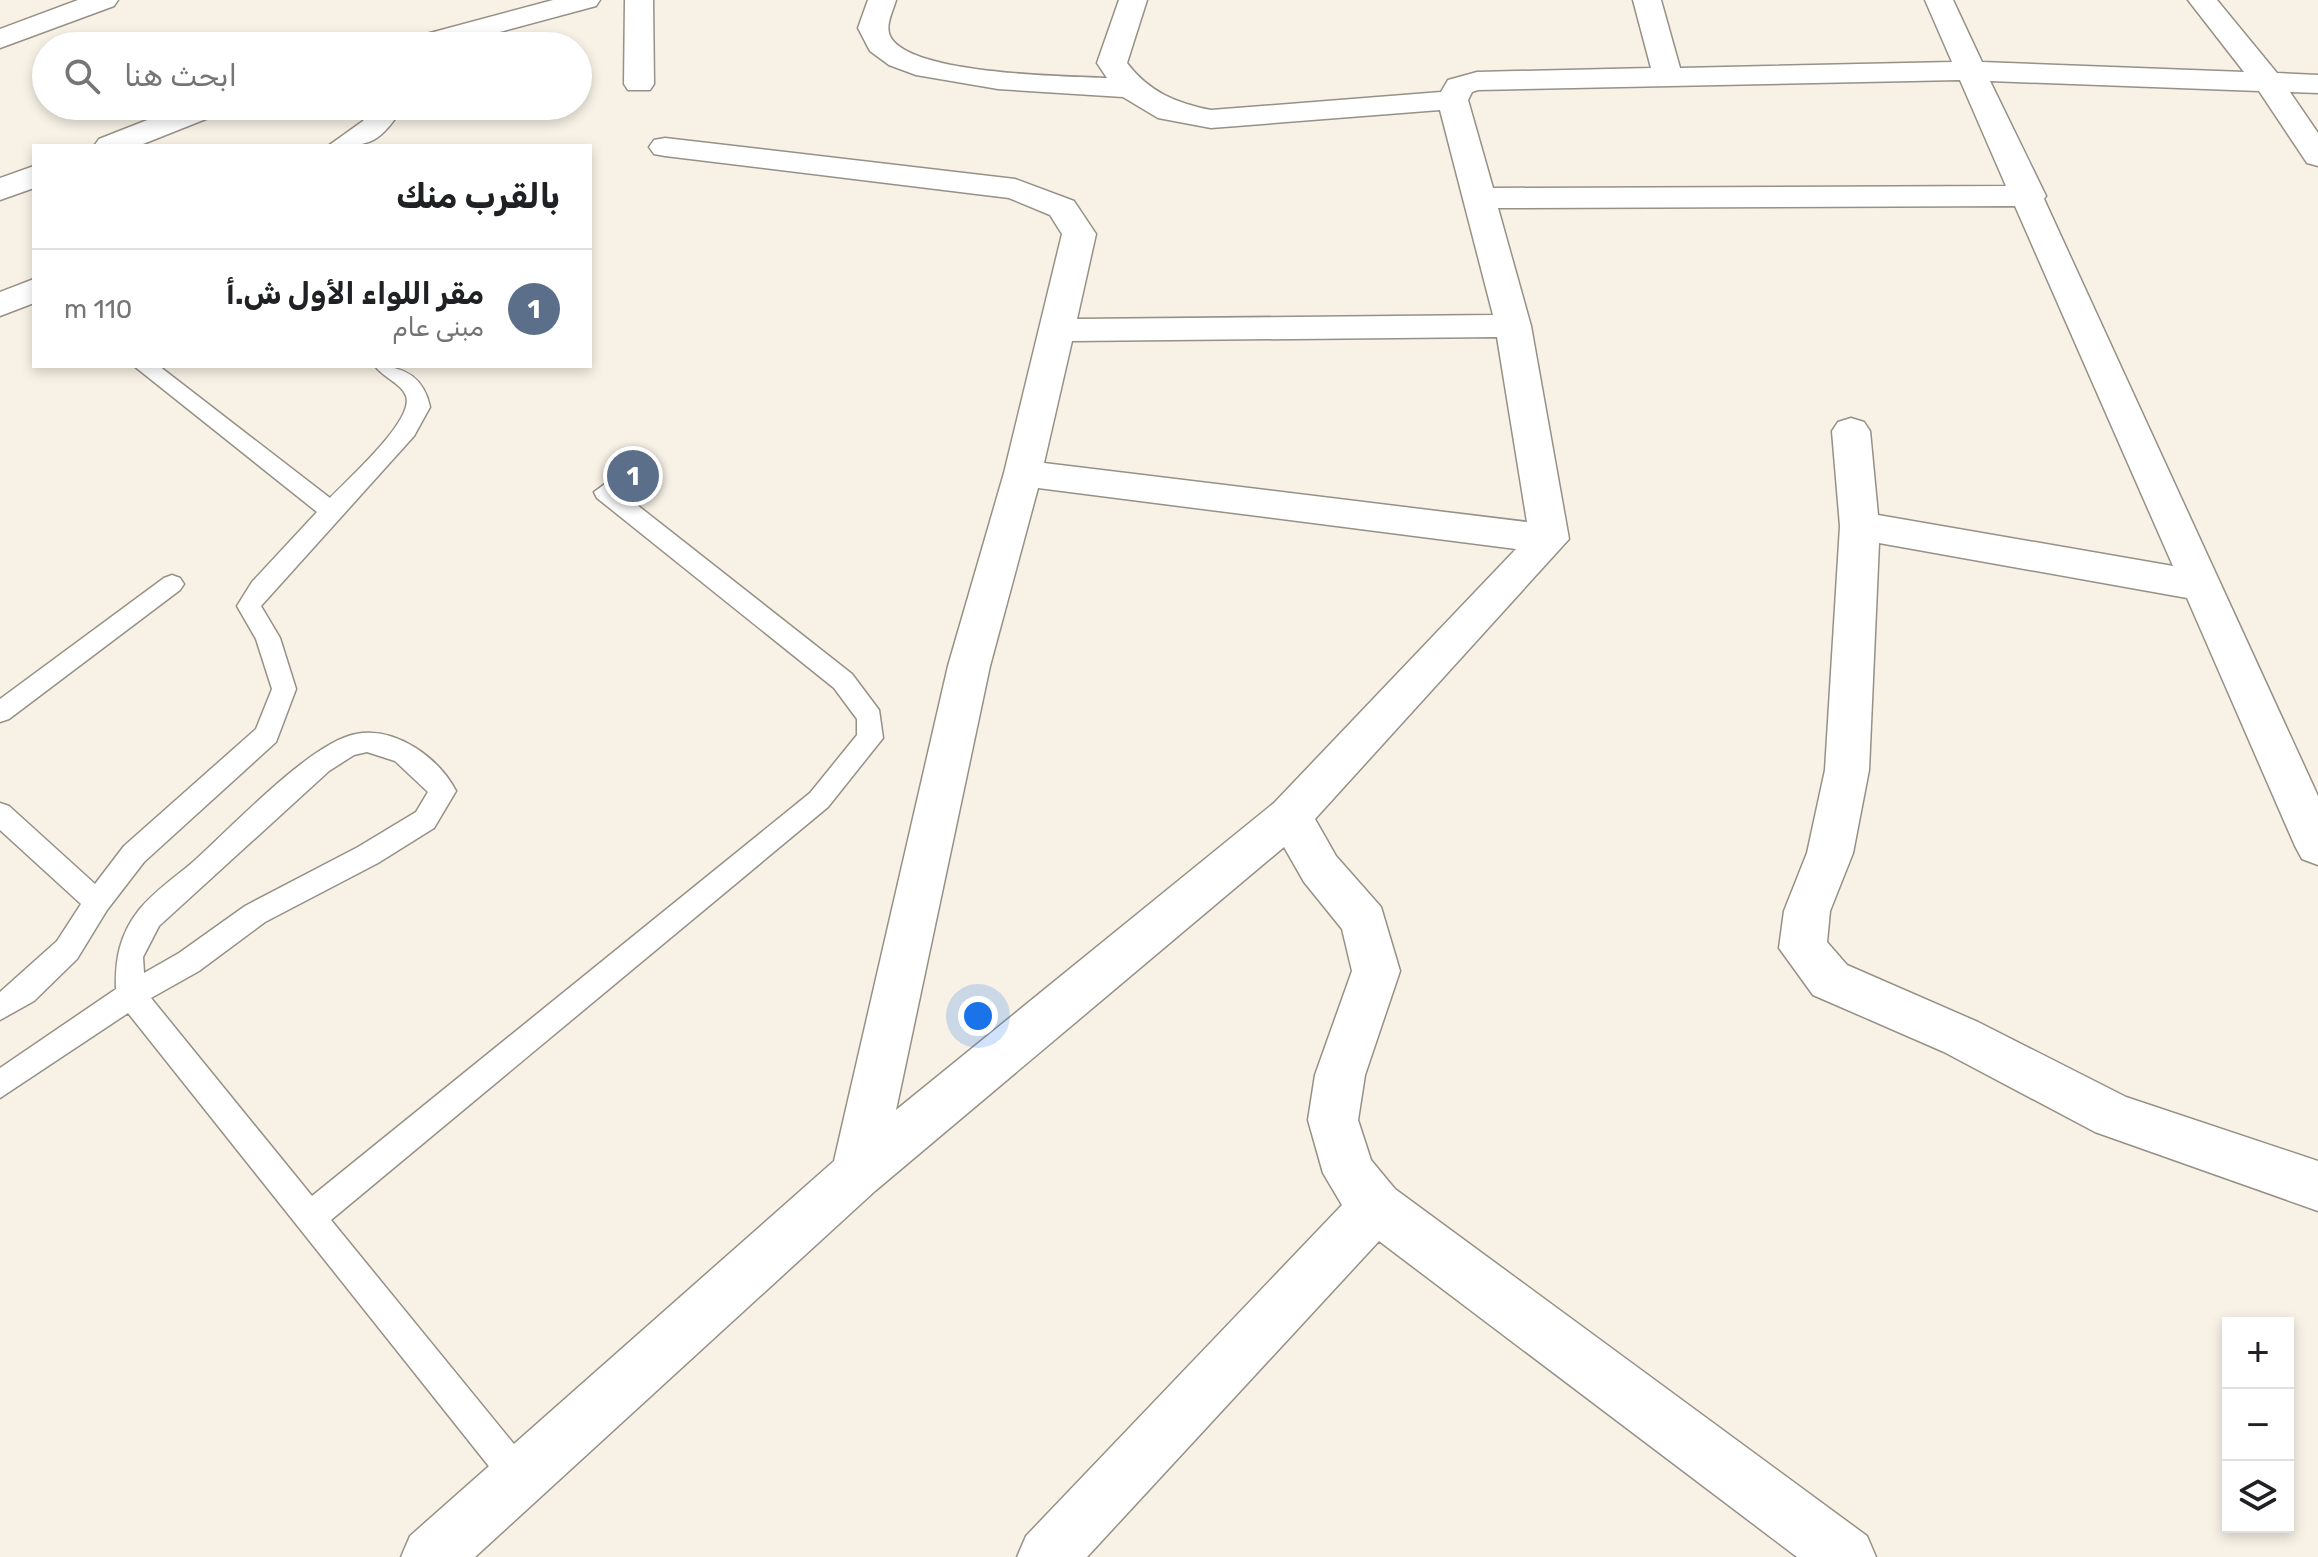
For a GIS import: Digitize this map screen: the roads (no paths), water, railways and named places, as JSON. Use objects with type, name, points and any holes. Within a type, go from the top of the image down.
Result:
[{"type":"street","points":[[0,39],[53,8],[104,0]]},
{"type":"street","points":[[450,32],[498,13],[586,0]]},
{"type":"street","points":[[639,0],[639,84]]},
{"type":"street","points":[[882,0],[873,28],[880,45],[906,61],[959,76],[1130,88]]},
{"type":"street","points":[[1133,0],[1112,63],[1130,88],[1169,111],[1211,119],[1453,100]]},
{"type":"street","points":[[1647,0],[1668,77]]},
{"type":"street","points":[[1939,0],[1969,71],[2030,196],[2318,846]]},
{"type":"street","points":[[2202,0],[2268,82],[2318,156]]},
{"type":"street","points":[[1549,539],[1513,326],[1482,198],[1453,100],[1459,86],[1477,81],[1969,71],[2318,84]]},
{"type":"street","points":[[115,144],[175,120]]},
{"type":"street","points":[[347,144],[374,128],[379,120]]},
{"type":"street","points":[[665,147],[1015,189],[1062,208],[1079,234],[1023,473],[969,666],[857,1174]]},
{"type":"street","points":[[0,190],[32,177]]},
{"type":"street","points":[[1482,198],[2030,196]]},
{"type":"street","points":[[0,305],[32,291]]},
{"type":"street","points":[[1056,330],[1513,326]]},
{"type":"street","points":[[1851,431],[1860,526],[1847,770],[1830,853],[1807,911],[1803,948],[1830,980],[1961,1037],[2113,1116],[2318,1186]]},
{"type":"street","points":[[1023,473],[1549,539]]},
{"type":"street","points":[[1860,526],[2203,586]]},
{"type":"street","points":[[431,1557],[857,1174],[1290,816],[1549,539]]},
{"type":"street","points":[[1290,816],[1320,869],[1364,921],[1376,971],[1340,1075],[1333,1120],[1349,1173],[1376,1207],[1846,1557]]},
{"type":"street","points":[[1047,1557],[1376,1207]]},
{"type":"lane","points":[[148,368],[331,511]]},
{"type":"lane","points":[[0,1007],[24,992],[67,950],[97,902],[134,854],[267,735],[284,689],[268,638],[249,606],[260,588],[406,431],[419,407],[416,390],[388,368]]},
{"type":"lane","points":[[312,1216],[819,800],[870,738],[870,717],[843,681],[605,492]]},
{"type":"lane","points":[[0,712],[172,584]]},
{"type":"lane","points":[[0,1085],[131,995],[189,962],[255,914],[368,855],[425,820],[443,791],[418,762],[379,742],[351,744],[320,764],[149,918],[129,957],[131,995],[312,1216],[519,1477]]},
{"type":"lane","points":[[0,814],[97,902]]},
{"type":"place","name":"مقر اللواء الأول ش.أ","points":[[633,476]]}]
